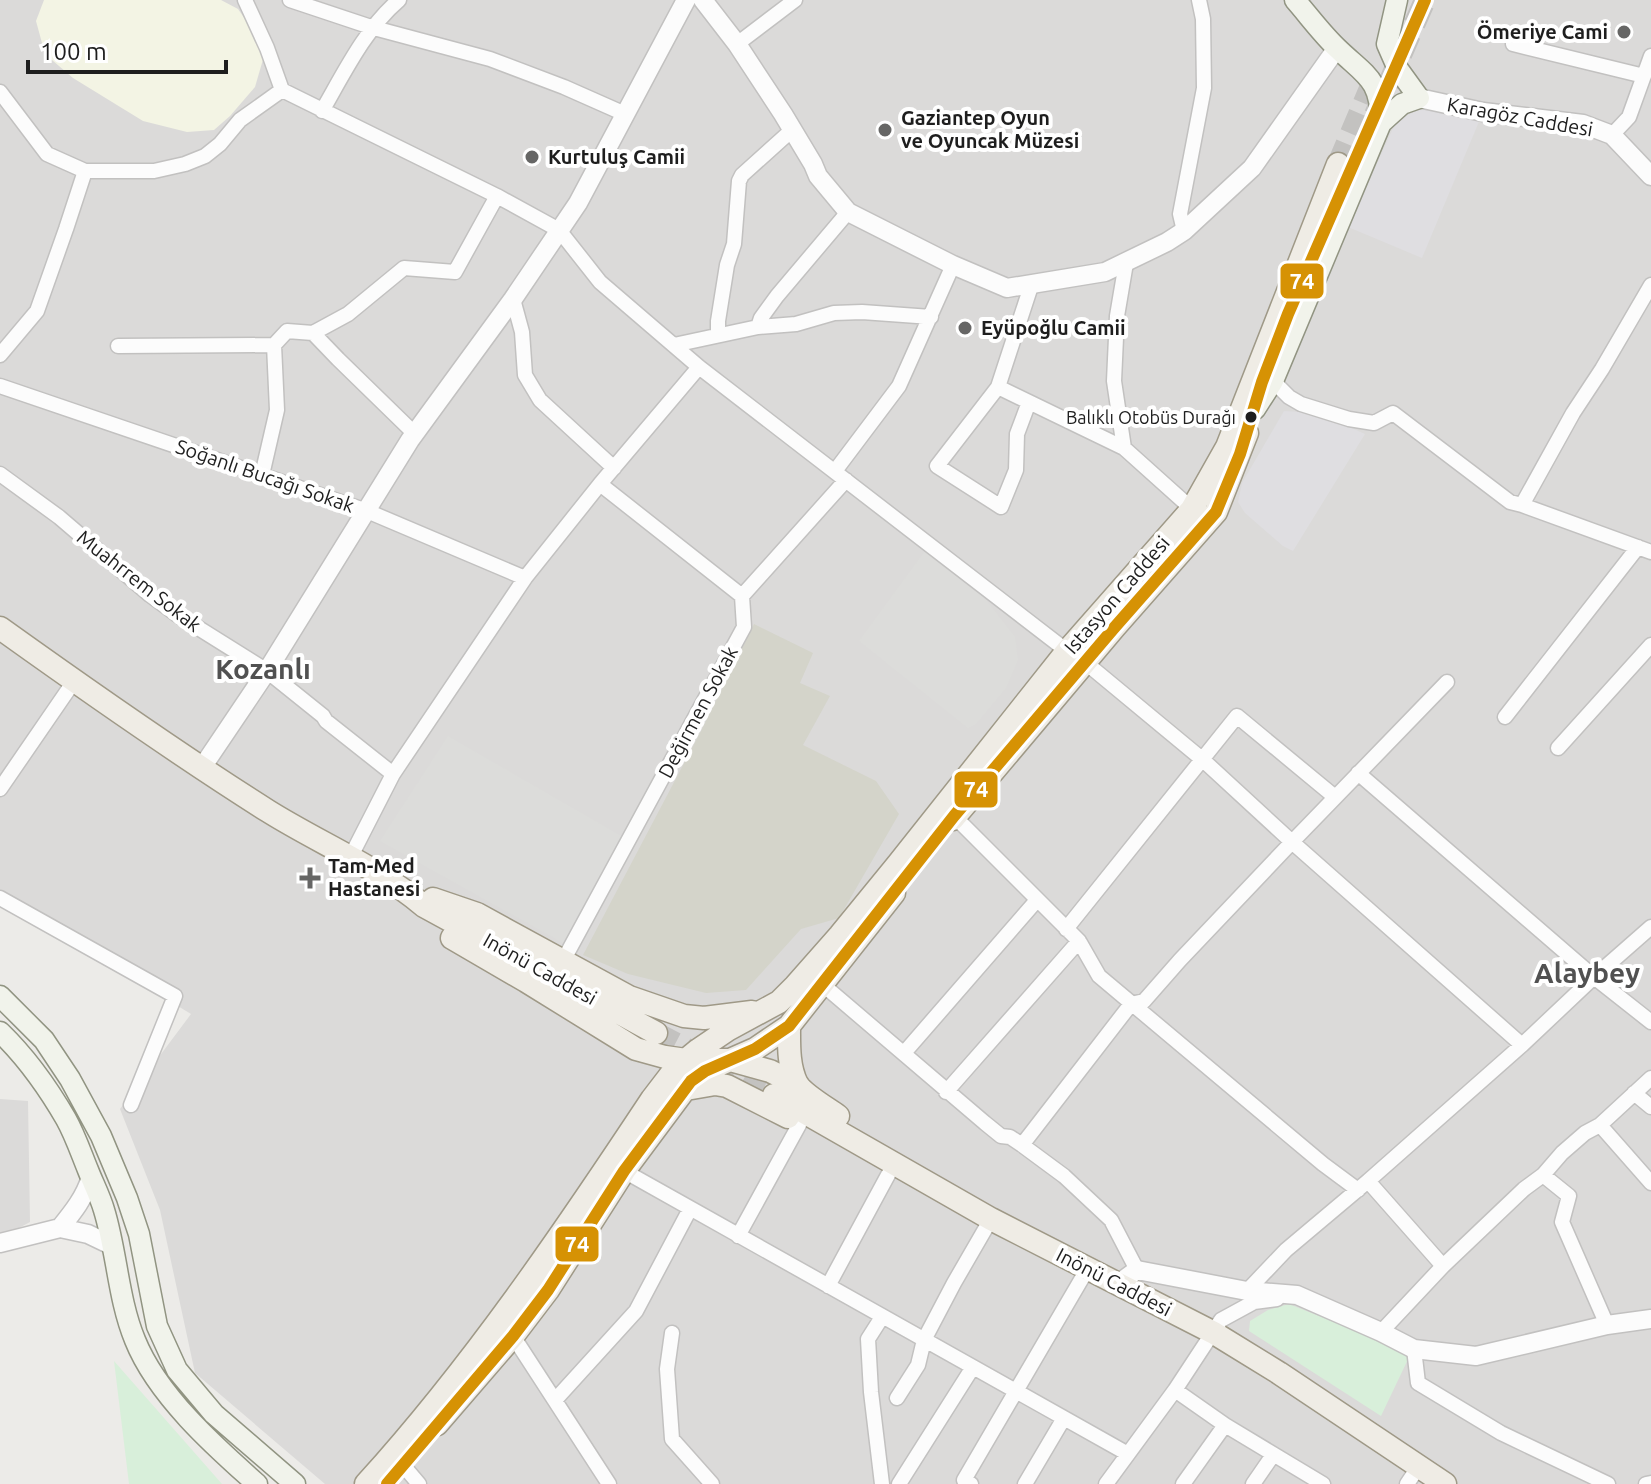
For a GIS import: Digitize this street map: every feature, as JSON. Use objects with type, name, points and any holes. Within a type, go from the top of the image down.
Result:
[{"type":"main road","points":[[386,1480],[406,1440],[505,1330],[548,1290],[624,1171],[691,1081],[705,1071],[755,1049],[789,1026],[1076,657],[1124,616],[1216,512],[1255,409],[1273,381],[1381,123],[1381,104],[1365,71],[1337,48],[1295,0]]},
{"type":"main road","points":[[1381,123],[1402,104],[1419,98],[1398,69],[1387,44],[1397,0]]},
{"type":"main road","name":"Istasyon Caddesi","points":[[505,1330],[652,1099],[675,1069],[729,1029],[779,1002],[840,935],[1076,657],[1192,509],[1238,421],[1344,168],[1262,382],[1255,409]]},
{"type":"main road","points":[[0,628],[201,769],[350,858],[402,895],[451,937],[636,1049],[686,1060],[730,1060],[770,1071],[798,1085],[829,1110],[905,1154],[967,1196],[991,1219]]},
{"type":"main road","points":[[0,640],[186,774],[343,871],[402,895],[477,914],[629,997],[684,1016],[704,1018],[761,1011]]},
{"type":"main road","name":"Inönü Caddesi","points":[[402,895],[656,1033]]},
{"type":"main road","points":[[0,996],[44,1040],[70,1079],[101,1136],[139,1234],[157,1326],[177,1370],[214,1414],[295,1484]]},
{"type":"main road","points":[[789,1026],[790,1058],[798,1085]]},
{"type":"main road","points":[[0,1032],[15,1047],[68,1121],[104,1209],[135,1342],[156,1378],[181,1411],[257,1484]]},
{"type":"main road","points":[[636,1049],[650,1074],[652,1099]]},
{"type":"main road","points":[[685,1090],[715,1084],[727,1086],[778,1111],[950,1210],[991,1219]]},
{"type":"main road","name":"Inönü Caddesi","points":[[774,1095],[991,1219],[1214,1333],[1279,1373],[1413,1475],[1445,1484]]},
{"type":"main road","points":[[386,1480],[505,1330]]},
{"type":"street","points":[[245,0],[282,90],[559,230],[600,282],[699,367],[1076,657],[1203,760],[1522,1045]]},
{"type":"street","points":[[290,0],[374,28],[490,59],[625,114]]},
{"type":"street","points":[[322,111],[355,54],[399,0]]},
{"type":"street","points":[[201,769],[267,671],[415,434],[578,203],[686,0]]},
{"type":"street","points":[[703,0],[737,44],[818,176],[848,212],[953,265],[1007,288],[1105,272],[1184,231],[1252,168],[1337,48]]},
{"type":"street","points":[[737,44],[795,0]]},
{"type":"street","points":[[1184,231],[1180,214],[1204,88],[1203,19],[1199,0]]},
{"type":"street","points":[[1513,44],[1644,76]]},
{"type":"street","points":[[1612,135],[1629,117],[1651,56]]},
{"type":"street","points":[[0,92],[47,154],[85,171],[154,171],[205,156],[240,120],[282,90]]},
{"type":"street","name":"Karagöz Caddesi","points":[[1419,98],[1483,112],[1583,124],[1612,135],[1651,176]]},
{"type":"street","points":[[718,335],[725,277],[734,244],[739,181],[792,130]]},
{"type":"street","points":[[0,355],[37,311],[85,171]]},
{"type":"street","points":[[262,475],[277,410],[274,345],[287,331],[313,333],[348,314],[404,268],[455,272],[497,196]]},
{"type":"street","points":[[758,327],[777,296],[848,212]]},
{"type":"street","points":[[1124,448],[1114,381],[1117,316],[1126,263]]},
{"type":"street","points":[[600,484],[742,596],[840,476],[899,386],[953,265]]},
{"type":"street","points":[[1029,402],[1017,434],[1016,470],[1001,507],[937,466],[998,387],[1032,283]]},
{"type":"street","points":[[1522,505],[1573,413],[1651,285]]},
{"type":"street","points":[[513,299],[522,332],[525,375],[531,388],[614,468]]},
{"type":"street","points":[[674,345],[758,327],[796,324],[834,313],[931,317]]},
{"type":"street","points":[[313,333],[415,434]]},
{"type":"street","points":[[118,346],[274,345]]},
{"type":"street","points":[[350,858],[393,774],[525,578],[699,367]]},
{"type":"street","points":[[1273,381],[1301,404],[1349,419],[1374,423],[1393,413],[1510,502],[1645,550],[1505,717]]},
{"type":"street","name":"Soğanlı Bucağı Sokak","points":[[0,386],[367,511],[525,578]]},
{"type":"street","points":[[998,387],[1124,448],[1192,509]]},
{"type":"street","name":"Muahrrem Sokak","points":[[0,474],[59,517],[150,595],[267,671],[393,774]]},
{"type":"street","name":"Değirmen Sokak","points":[[563,961],[744,627],[742,596]]},
{"type":"street","points":[[1558,748],[1651,645]]},
{"type":"street","points":[[1022,1145],[1131,1004],[1144,1001],[1447,682]]},
{"type":"street","points":[[0,789],[68,690]]},
{"type":"street","points":[[1066,929],[1237,716],[1335,797]]},
{"type":"street","points":[[1358,773],[1594,977],[1651,1022]]},
{"type":"street","points":[[954,816],[1079,941],[1099,976],[1323,1164],[1363,1186],[1443,1266]]},
{"type":"street","points":[[0,898],[175,996],[131,1105]]},
{"type":"street","points":[[904,1053],[1037,900]]},
{"type":"street","points":[[1247,1291],[1286,1250],[1363,1186],[1651,927]]},
{"type":"street","points":[[946,1092],[1079,941]]},
{"type":"street","points":[[822,984],[1001,1136],[1010,1137],[1064,1176],[1111,1220],[1137,1270]]},
{"type":"street","points":[[1381,1332],[1443,1266],[1524,1189],[1543,1175],[1562,1153],[1585,1133],[1600,1125],[1651,1078]]},
{"type":"street","points":[[1634,1093],[1651,1107]]},
{"type":"street","points":[[738,1236],[799,1125]]},
{"type":"street","points":[[1600,1125],[1651,1183]]},
{"type":"street","points":[[624,1171],[1128,1454]]},
{"type":"street","points":[[828,1286],[888,1175]]},
{"type":"street","points":[[1543,1175],[1569,1196],[1562,1222],[1607,1325]]},
{"type":"street","points":[[60,1228],[80,1202],[91,1177]]},
{"type":"street","points":[[556,1399],[636,1311],[690,1209]]},
{"type":"street","points":[[897,1398],[918,1365],[924,1340],[991,1219]]},
{"type":"street","points":[[0,1243],[60,1228],[88,1234],[113,1246]]},
{"type":"street","points":[[971,1484],[964,1480],[1088,1268]]},
{"type":"street","points":[[1118,1284],[1137,1270],[1247,1291],[1297,1295],[1414,1349],[1476,1356],[1607,1325],[1651,1319]]},
{"type":"street","points":[[1106,1484],[1175,1390],[1221,1320],[1254,1302],[1297,1295]]},
{"type":"street","points":[[882,1317],[868,1339],[882,1484]]},
{"type":"street","points":[[505,1330],[556,1399],[609,1484]]},
{"type":"street","points":[[672,1333],[667,1369],[672,1439],[712,1484]]},
{"type":"street","points":[[1414,1349],[1418,1383],[1501,1433],[1608,1484]]},
{"type":"street","points":[[899,1484],[973,1367]]},
{"type":"street","points":[[1175,1390],[1225,1425],[1323,1484]]},
{"type":"street","points":[[1025,1484],[1064,1418]]},
{"type":"street","points":[[1183,1484],[1225,1425]]},
{"type":"street","points":[[1253,1484],[1273,1455]]},
{"type":"street","points":[[386,1480],[419,1484]]},
{"type":"shaded area","points":[[0,0],[1651,0],[1651,1484],[396,1484],[386,1470],[366,1484],[325,1484],[195,1373],[160,1210],[120,1109],[191,1014],[0,898]]},
{"type":"shaded area","points":[[44,0],[221,0],[238,9],[252,29],[264,56],[255,87],[214,130],[187,132],[143,121],[73,78],[45,54],[36,21]]},
{"type":"shaded area","points":[[1417,110],[1483,112],[1422,258],[1348,227],[1395,124]]},
{"type":"shaded area","points":[[1284,411],[1318,413],[1365,434],[1293,551],[1245,513],[1238,502],[1242,483]]},
{"type":"shaded area","points":[[925,551],[979,591],[1015,637],[1018,660],[1006,688],[976,724],[968,728],[859,641]]},
{"type":"shaded area","points":[[754,624],[813,653],[800,683],[830,696],[803,745],[876,781],[899,814],[839,918],[801,929],[746,990],[706,993],[628,974],[583,955],[701,731]]},
{"type":"shaded area","points":[[448,736],[623,837],[565,944],[380,841]]},
{"type":"shaded area","points":[[0,1099],[28,1101],[30,1222],[0,1238]]},
{"type":"green space","points":[[1289,1304],[1411,1353],[1381,1416],[1249,1331],[1250,1321],[1268,1310]]},
{"type":"green space","points":[[114,1361],[222,1484],[129,1484]]},
{"type":"tunnel","points":[[1375,115],[1425,0]]},
{"type":"tunnel","points":[[1338,164],[1371,86]]},
{"type":"tunnel","points":[[656,1033],[774,1095]]},
{"type":"transit line","name":"74","points":[[387,1484],[513,1336],[548,1290],[624,1171],[691,1081],[705,1071],[755,1049],[789,1026],[954,816],[1216,512],[1240,454],[1262,382],[1288,314],[1425,0]]},
{"type":"place","name":"Ömeriye Cami","points":[[1624,32]]},
{"type":"place","name":"Gaziantep Oyun ve Oyuncak Müzesi","points":[[885,130]]},
{"type":"place","name":"Kurtuluş Camii","points":[[532,157]]},
{"type":"place","name":"Eyüpoğlu Camii","points":[[965,328]]},
{"type":"place","name":"Balıklı Otobüs Durağı","points":[[1251,417]]},
{"type":"place","name":"Tam-Med Hastanesi","points":[[310,878]]},
{"type":"district","name":"Kozanlı","points":[[263,669]]},
{"type":"district","name":"Alaybey","points":[[1587,973]]}]
